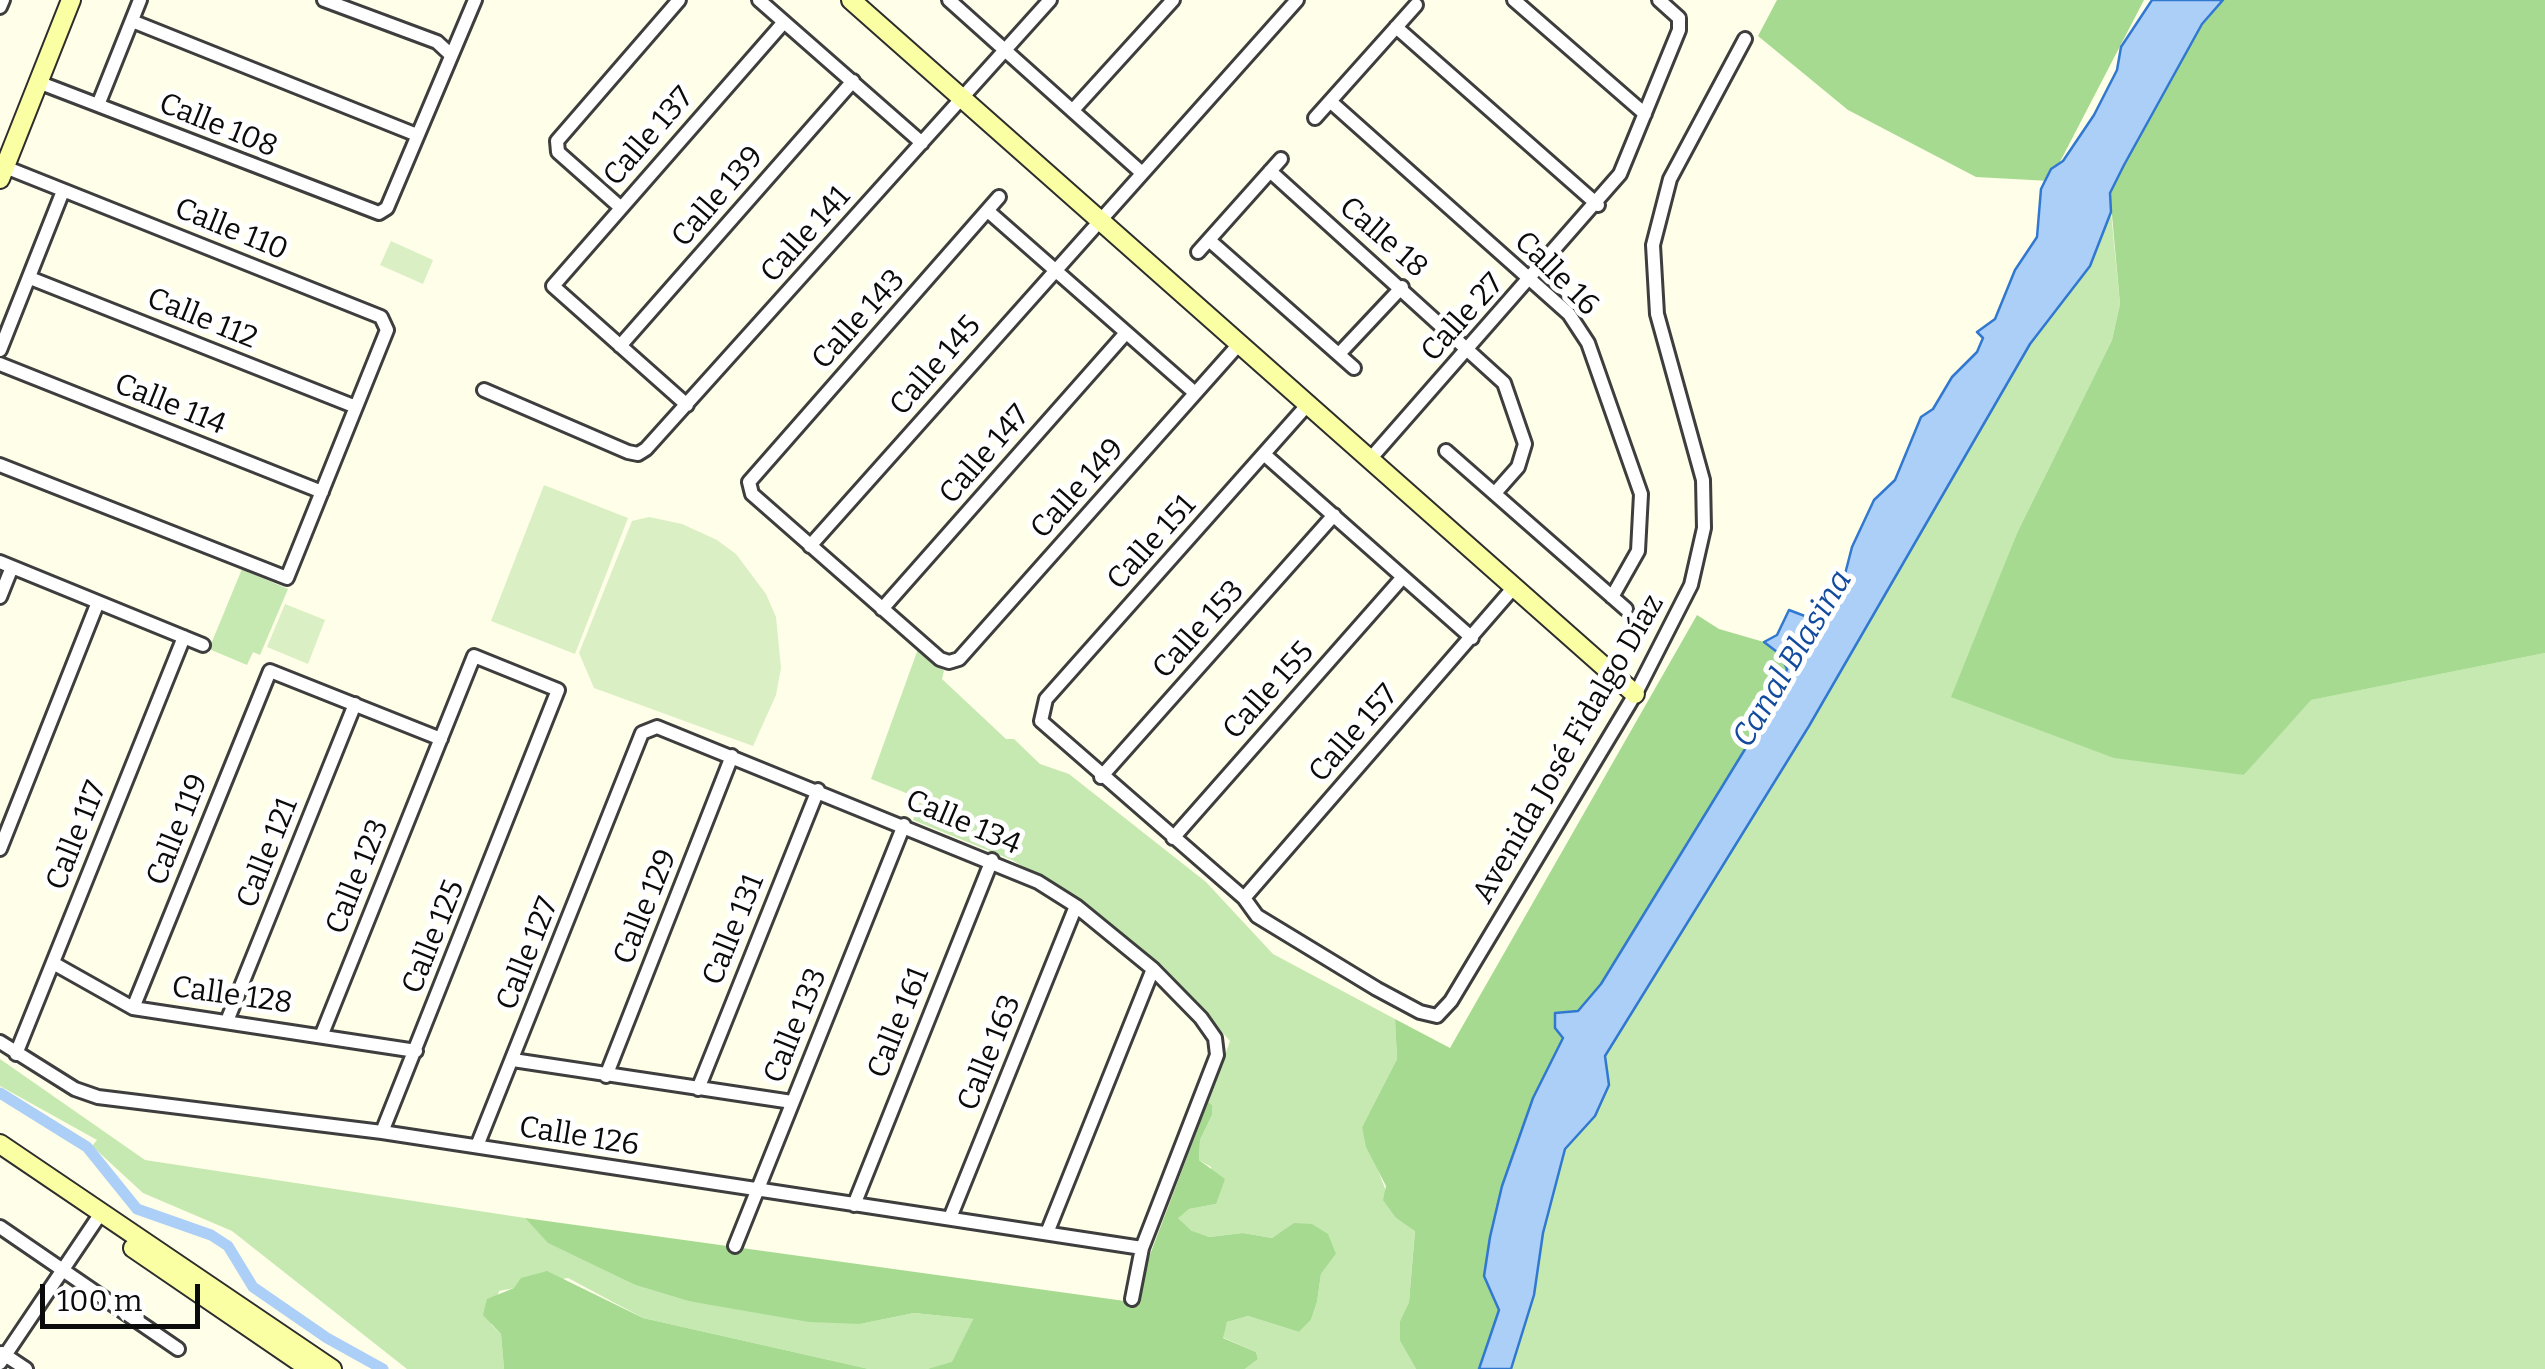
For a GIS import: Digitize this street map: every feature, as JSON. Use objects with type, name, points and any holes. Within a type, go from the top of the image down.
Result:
[{"type":"street","points":[[0,7],[3,0]]},
{"type":"street","points":[[2,173],[71,0]]},
{"type":"street","points":[[98,105],[140,0]]},
{"type":"street","points":[[324,0],[437,42],[451,55]]},
{"type":"street","points":[[132,22],[417,135],[475,0]]},
{"type":"street","points":[[620,207],[558,152],[558,141],[679,0]]},
{"type":"street","points":[[759,0],[922,143]]},
{"type":"street","points":[[851,0],[1635,694]]},
{"type":"street","points":[[948,0],[1142,173]]},
{"type":"street","name":"Calle 141","points":[[484,390],[638,454],[687,405],[1050,0]]},
{"type":"street","points":[[1074,110],[1173,0]]},
{"type":"street","name":"Calle 145","points":[[810,546],[1297,0]]},
{"type":"street","points":[[1514,0],[1646,114]]},
{"type":"street","name":"Calle 27","points":[[1371,458],[1598,205],[1620,174],[1679,30],[1679,18],[1659,0]]},
{"type":"street","points":[[1315,118],[1416,5]]},
{"type":"street","name":"Calle 137","points":[[620,346],[553,286],[784,22]]},
{"type":"street","points":[[1396,27],[1598,205]]},
{"type":"street","name":"Avenida José Fidalgo Díaz","points":[[1244,898],[1257,916],[1392,996],[1437,1016],[1451,1000],[1635,694],[1691,585],[1704,528],[1703,480],[1658,314],[1652,245],[1670,179],[1745,39]]},
{"type":"street","name":"Calle 108","points":[[38,82],[379,213],[387,208],[417,135]]},
{"type":"street","name":"Calle 139","points":[[620,346],[853,82]]},
{"type":"street","name":"Calle 16","points":[[1331,102],[1569,314],[1588,344],[1641,494],[1638,551],[1612,597]]},
{"type":"street","points":[[1198,252],[1281,159]]},
{"type":"street","name":"Calle 18","points":[[1270,171],[1470,348],[1504,384],[1525,444],[1518,466],[1495,493]]},
{"type":"street","name":"Calle 110","points":[[0,465],[286,578],[387,330],[382,317],[63,190],[2,173]]},
{"type":"street","points":[[0,350],[63,190]]},
{"type":"street","name":"Calle 143","points":[[810,546],[752,494],[749,482],[999,198]]},
{"type":"street","points":[[989,212],[1196,393]]},
{"type":"street","points":[[1209,240],[1354,368]]},
{"type":"street","name":"Calle 112","points":[[30,278],[356,407]]},
{"type":"street","points":[[1340,354],[1402,287]]},
{"type":"street","name":"Calle 147","points":[[882,609],[1126,334]]},
{"type":"street","name":"Calle 149","points":[[882,609],[949,662],[959,659],[1240,343]]},
{"type":"street","points":[[620,346],[687,405]]},
{"type":"street","name":"Calle 114","points":[[0,364],[322,492]]},
{"type":"street","name":"Calle 151","points":[[1102,777],[1040,721],[1046,699],[1309,403]]},
{"type":"street","points":[[1446,451],[1626,609]]},
{"type":"street","points":[[1264,455],[1472,638]]},
{"type":"street","name":"Calle 153","points":[[1102,777],[1334,516]]},
{"type":"street","points":[[810,546],[882,609]]},
{"type":"street","points":[[0,597],[6,564],[204,645]]},
{"type":"street","name":"Calle 155","points":[[1172,838],[1404,577]]},
{"type":"street","name":"Calle 157","points":[[1244,898],[1515,586]]},
{"type":"street","points":[[0,849],[98,602]]},
{"type":"street","name":"Calle 117","points":[[16,1054],[184,637]]},
{"type":"street","name":"Calle 123","points":[[322,1034],[474,656],[558,690],[531,759]]},
{"type":"street","name":"Calle 119","points":[[133,1008],[270,671],[355,704]]},
{"type":"street","points":[[355,704],[441,739]]},
{"type":"street","name":"Calle 121","points":[[227,1021],[355,704]]},
{"type":"street","name":"Calle 134","points":[[624,780],[648,728],[732,756],[992,860],[1076,906],[1153,970],[1215,1038],[1217,1054],[1142,1248]]},
{"type":"street","name":"Calle 129","points":[[606,1076],[732,756]]},
{"type":"street","name":"Calle 125","points":[[382,1132],[531,759]]},
{"type":"street","points":[[1102,777],[1244,898]]},
{"type":"street","name":"Calle 127","points":[[478,1146],[624,780]]},
{"type":"street","name":"Calle 131","points":[[698,1089],[818,790]]},
{"type":"street","name":"Calle 133","points":[[735,1246],[904,825]]},
{"type":"street","name":"Calle 161","points":[[854,1205],[992,860]]},
{"type":"street","name":"Calle 163","points":[[950,1218],[1076,906]]},
{"type":"street","name":"Calle 128","points":[[53,962],[133,1008],[416,1051]]},
{"type":"street","points":[[1048,1233],[1153,970]]},
{"type":"street","name":"Calle 126","points":[[0,1042],[74,1089],[98,1097],[382,1132],[1142,1248]]},
{"type":"street","points":[[514,1060],[792,1102]]},
{"type":"street","points":[[0,1144],[310,1369]]},
{"type":"street","points":[[0,1158],[332,1369]]},
{"type":"street","points":[[26,1369],[2,1356],[98,1217]]},
{"type":"street","points":[[0,1227],[178,1349]]},
{"type":"street","points":[[1132,1299],[1142,1248]]},
{"type":"green space","points":[[1777,0],[2144,0],[2050,181],[1976,177],[1848,110],[1758,36]]},
{"type":"green space","points":[[2223,0],[2545,0],[2545,653],[2311,700],[2244,775],[2114,758],[1951,697],[2017,533],[2112,340],[2120,304],[2110,193],[2159,97],[2203,24]]},
{"type":"green space","points":[[2111,212],[2120,304],[2112,340],[2017,533],[1952,697],[2244,775],[2310,700],[2545,653],[2545,1369],[1511,1369],[1534,1295],[1543,1233],[1565,1148],[1595,1116],[1609,1085],[1605,1056],[1637,998],[1809,726],[2030,344],[2090,266]]},
{"type":"green space","points":[[391,241],[433,260],[423,284],[380,265]]},
{"type":"green space","points":[[544,485],[628,518],[575,654],[491,621]]},
{"type":"green space","points":[[649,517],[682,524],[717,540],[736,554],[766,594],[776,617],[781,668],[776,695],[753,746],[594,688],[579,653],[632,521]]},
{"type":"green space","points":[[242,569],[288,589],[260,655],[253,652],[247,665],[209,649]]},
{"type":"green space","points":[[285,604],[325,620],[308,664],[267,647]]},
{"type":"green space","points":[[1697,615],[1719,629],[1764,642],[1781,655],[1787,669],[1777,697],[1601,984],[1578,1011],[1555,1028],[1563,1038],[1533,1098],[1484,1276],[1499,1310],[1479,1369],[1416,1369],[1400,1341],[1400,1321],[1409,1302],[1415,1231],[1396,1218],[1383,1200],[1386,1186],[1366,1147],[1362,1127],[1397,1059],[1395,1019],[1450,1048]]},
{"type":"green space","points":[[918,649],[944,671],[942,679],[1006,739],[1014,739],[1040,764],[1069,774],[1206,882],[1273,954],[1395,1019],[1397,1059],[1362,1127],[1396,1218],[1415,1230],[1409,1302],[1400,1321],[1400,1341],[1416,1369],[1245,1369],[1258,1359],[1256,1352],[1222,1337],[1227,1322],[1248,1316],[1299,1332],[1311,1320],[1321,1274],[1336,1254],[1295,1223],[1272,1238],[1243,1233],[1209,1237],[1193,1232],[1177,1217],[1189,1209],[1216,1204],[1211,1167],[1199,1160],[1200,1140],[1212,1115],[1208,1102],[1230,1041],[1163,966],[1080,901],[1012,860],[913,820],[921,799],[871,779]]},
{"type":"green space","points":[[0,1059],[145,1160],[525,1218],[549,1243],[635,1285],[688,1301],[860,1324],[914,1313],[973,1319],[952,1363],[927,1369],[869,1369],[643,1318],[568,1278],[499,1291],[491,1324],[501,1334],[504,1369],[407,1369],[232,1231],[143,1193],[92,1146],[97,1140],[0,1086]]},
{"type":"green space","points":[[1208,1102],[1212,1115],[1200,1140],[1199,1160],[1225,1179],[1216,1204],[1189,1209],[1178,1218],[1192,1231],[1209,1237],[1243,1233],[1272,1238],[1294,1223],[1312,1224],[1328,1234],[1336,1254],[1321,1274],[1311,1320],[1299,1332],[1248,1316],[1227,1322],[1223,1338],[1256,1352],[1258,1359],[1245,1369],[927,1369],[952,1362],[973,1319],[914,1313],[860,1324],[809,1322],[688,1301],[635,1285],[548,1243],[525,1218],[1132,1302]]},
{"type":"green space","points":[[547,1271],[643,1318],[869,1369],[504,1369],[501,1334],[483,1315],[487,1299],[514,1288],[521,1278]]},
{"type":"water","name":"Canal Blasina","points":[[2152,0],[2223,0],[2202,24],[2110,193],[2111,212],[2090,266],[2030,344],[1809,726],[1605,1056],[1609,1085],[1595,1116],[1565,1149],[1543,1233],[1534,1295],[1511,1369],[1479,1369],[1499,1310],[1484,1276],[1490,1237],[1502,1186],[1533,1098],[1563,1038],[1555,1028],[1555,1013],[1578,1011],[1601,984],[1777,697],[1787,669],[1781,655],[1764,642],[1777,635],[1789,610],[1818,621],[1836,609],[1852,547],[1874,500],[1895,480],[1921,417],[1933,409],[1952,377],[1977,352],[1983,338],[1977,332],[1995,319],[2015,270],[2037,237],[2041,189],[2051,169],[2063,161],[2094,115],[2117,70],[2121,47]]},
{"type":"waterway","points":[[0,1093],[87,1147],[137,1209],[211,1235],[228,1246],[253,1287],[327,1338],[383,1369]]}]
